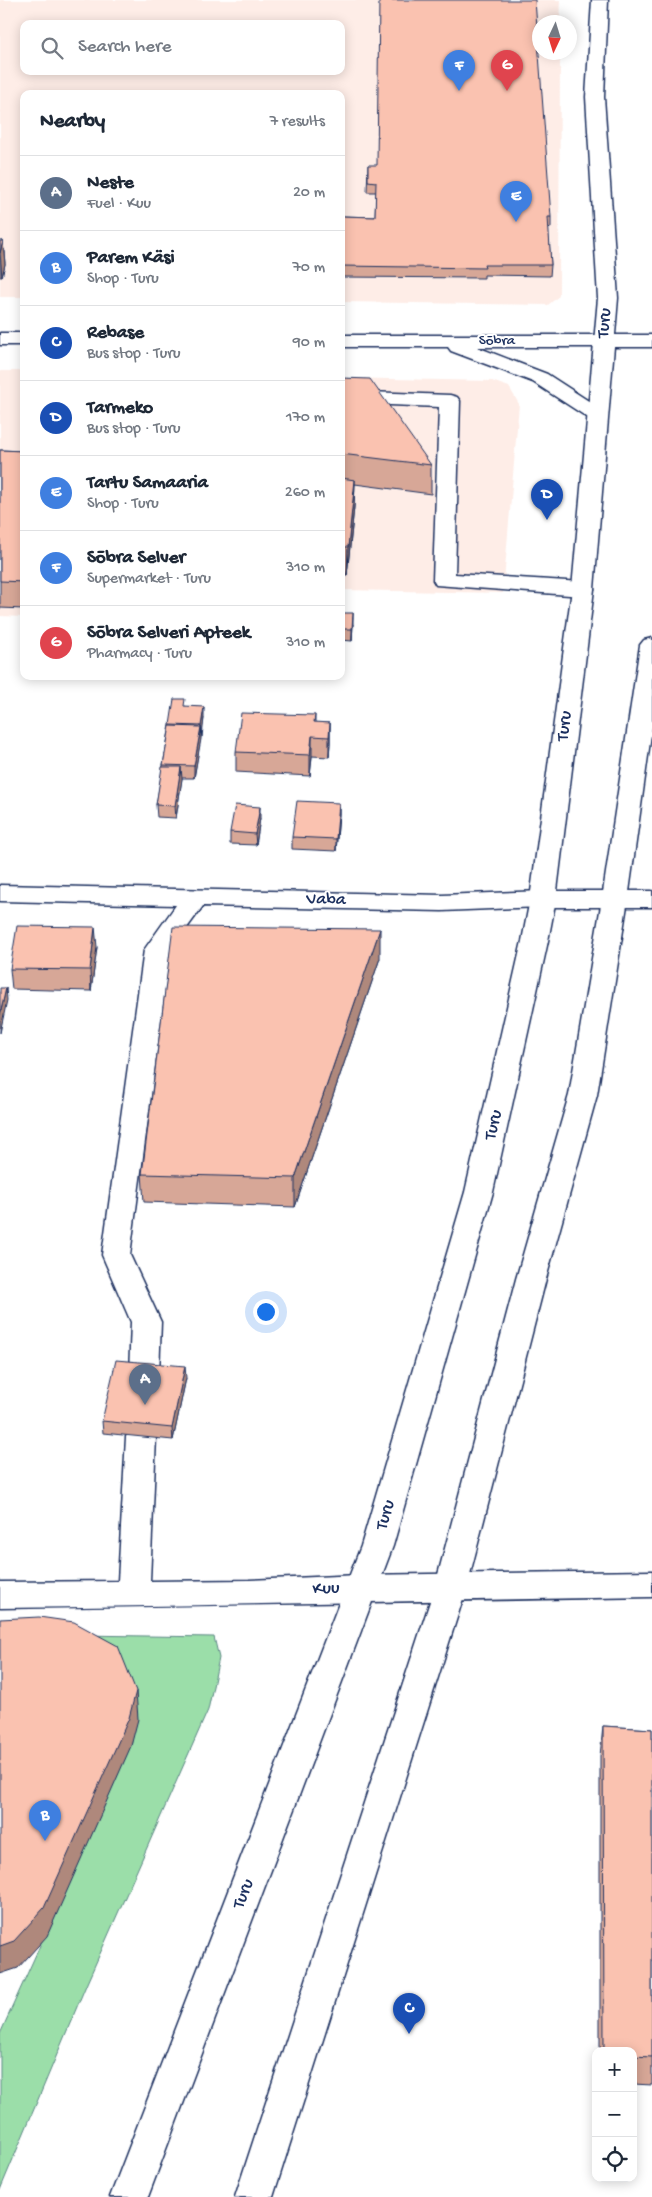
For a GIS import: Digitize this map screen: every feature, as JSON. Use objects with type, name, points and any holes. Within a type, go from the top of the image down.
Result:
[{"type":"main road","name":"Turu","points":[[129,2197],[377,1546],[479,1192],[535,941],[543,899],[583,589],[608,298],[594,97],[600,0]]},
{"type":"main road","points":[[0,339],[20,340]]},
{"type":"main road","name":"Sõbra","points":[[345,341],[652,341]]},
{"type":"main road","points":[[440,341],[540,378],[597,416]]},
{"type":"main road","points":[[345,397],[450,401],[444,580],[583,589]]},
{"type":"main road","points":[[254,2197],[451,1586],[531,1279],[583,1095],[615,899],[652,645]]},
{"type":"main road","name":"Vaba","points":[[0,894],[442,903],[543,899],[652,899]]},
{"type":"main road","points":[[144,1374],[146,1322],[116,1255],[157,950],[196,898]]},
{"type":"main road","points":[[133,1593],[141,1437]]},
{"type":"main road","name":"Kuu","points":[[0,1595],[249,1593],[360,1588],[652,1584]]},
{"type":"shaded area","points":[[0,0],[561,0],[560,15],[532,15],[532,60],[560,60],[559,296],[548,305],[345,302],[345,90],[20,90],[20,297],[0,297]]},
{"type":"shaded area","points":[[0,371],[20,371],[20,617],[0,616]]},
{"type":"shaded area","points":[[345,378],[492,381],[509,387],[519,404],[503,593],[345,590]]},
{"type":"green space","points":[[79,1635],[214,1637],[219,1658],[208,1710],[87,1983],[0,2190],[0,2034],[132,1742]]},
{"type":"building","points":[[379,0],[535,0],[536,15],[532,15],[532,60],[539,60],[551,217],[548,217],[551,265],[484,265],[485,268],[345,266],[345,216],[375,217],[376,182],[368,181],[368,165],[377,165]]},
{"type":"building","points":[[0,241],[3,241],[0,253]]},
{"type":"building","points":[[345,378],[370,379],[431,465],[345,454]]},
{"type":"building","points":[[0,450],[20,451],[20,582],[0,581]]},
{"type":"building","points":[[345,479],[355,480],[348,547],[345,547]]},
{"type":"building","points":[[345,613],[353,613],[352,629],[345,629]]},
{"type":"building","points":[[174,699],[185,699],[184,706],[204,707],[201,726],[170,725]]},
{"type":"building","points":[[241,713],[315,715],[314,722],[330,723],[329,737],[312,736],[310,755],[236,752]]},
{"type":"building","points":[[170,726],[201,727],[194,766],[163,765]]},
{"type":"building","points":[[162,767],[181,767],[175,806],[156,805]]},
{"type":"building","points":[[297,801],[339,803],[336,839],[292,837]]},
{"type":"building","points":[[235,805],[260,807],[255,834],[230,832]]},
{"type":"building","points":[[17,926],[95,927],[90,970],[10,969]]},
{"type":"building","points":[[173,927],[380,929],[295,1178],[142,1174]]},
{"type":"building","points":[[0,988],[6,988],[0,1015]]},
{"type":"building","points":[[116,1360],[185,1366],[172,1428],[102,1421]]},
{"type":"building","points":[[39,1617],[74,1622],[118,1646],[136,1691],[129,1718],[44,1908],[14,1941],[0,1946],[0,1619]]},
{"type":"building","points":[[603,1726],[652,1729],[652,2057],[637,2056],[637,2047],[604,2047]]},
{"type":"place","name":"Sõbra Selver","points":[[459,91]]},
{"type":"place","name":"Sõbra Selveri Apteek","points":[[507,91]]},
{"type":"place","name":"Tartu Samaaria","points":[[516,222]]},
{"type":"place","name":"Tarmeko","points":[[547,520]]},
{"type":"place","name":"Neste","points":[[145,1405]]},
{"type":"place","name":"Parem Käsi","points":[[45,1841]]},
{"type":"place","name":"Rebase","points":[[409,2034]]}]
